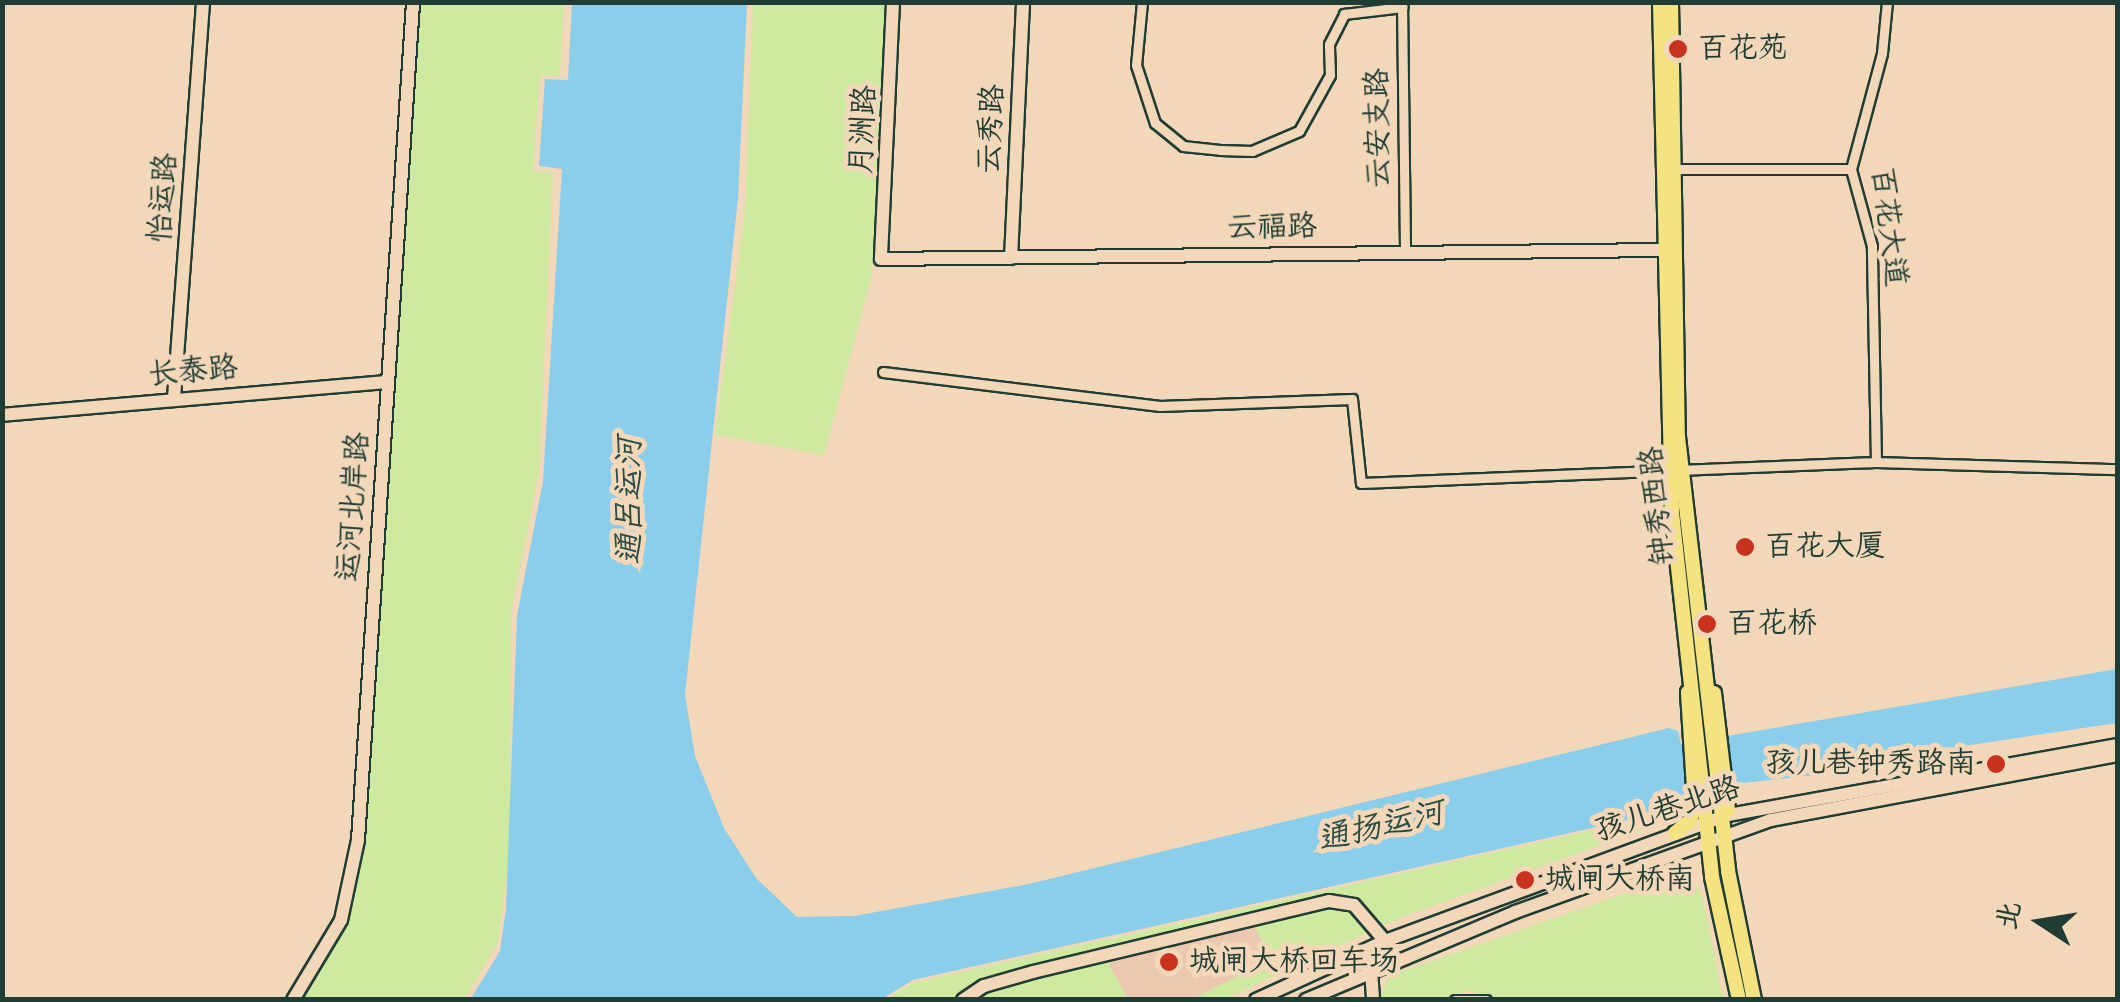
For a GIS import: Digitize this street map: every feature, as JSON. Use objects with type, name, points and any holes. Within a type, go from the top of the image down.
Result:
[{"type":"main road","name":"钟秀西路","points":[[1660,2],[1675,469]]},
{"type":"main road","name":"钟秀西路","points":[[1671,2],[1664,250],[1675,469],[1712,786],[1726,825],[1754,1000]]},
{"type":"main road","points":[[1675,833],[1712,786],[1697,661]]},
{"type":"main road","name":"钟秀西路","points":[[1712,786],[1710,846],[1738,1000]]},
{"type":"street","name":"怡运路","points":[[174,398],[203,2]]},
{"type":"street","name":"运河北岸路","points":[[293,1000],[341,920],[355,856],[414,2]]},
{"type":"street","name":"月洲路","points":[[880,259],[893,2]]},
{"type":"street","name":"云秀路","points":[[1011,258],[1024,2]]},
{"type":"street","points":[[1142,2],[1136,65],[1155,122],[1182,146],[1220,150],[1252,151],[1299,131],[1324,90],[1329,44],[1344,14]]},
{"type":"street","points":[[1338,2],[1344,14]]},
{"type":"street","name":"百花大道","points":[[1876,462],[1872,246],[1851,169],[1882,54],[1887,2]]},
{"type":"street","points":[[1344,14],[1402,5]]},
{"type":"street","name":"云安支路","points":[[1402,5],[1405,253]]},
{"type":"street","points":[[1668,170],[1851,169]]},
{"type":"street","name":"云福路","points":[[880,259],[1664,250]]},
{"type":"street","points":[[883,372],[1160,406],[1352,399],[1362,484],[1876,462],[2118,469]]},
{"type":"street","name":"长泰路","points":[[2,414],[387,382]]},
{"type":"street","name":"孩儿巷北路","points":[[1306,1000],[1515,912],[1710,846],[1726,825],[2118,744]]},
{"type":"street","name":"孩儿巷北路","points":[[1256,1000],[1384,940],[1708,821],[1726,825],[1772,820],[2118,755]]},
{"type":"street","points":[[963,1000],[984,986],[1033,972],[1328,901],[1354,904],[1384,940]]},
{"type":"street","points":[[1370,970],[1373,1000]]},
{"type":"street","points":[[1455,1000],[1486,1000]]},
{"type":"shaded area","points":[[1254,921],[1270,960],[1192,1000],[1128,999],[1107,964]]},
{"type":"green space","points":[[419,3],[564,3],[560,76],[540,75],[533,171],[553,173],[539,472],[511,614],[510,853],[498,942],[464,999],[299,1000],[342,929],[362,848]]},
{"type":"green space","points":[[753,3],[892,3],[872,274],[824,455],[715,435],[745,211]]},
{"type":"green space","points":[[1670,813],[1667,821],[1400,918],[1224,999],[1192,999],[1270,960],[1253,921],[1108,963],[1128,999],[886,1000],[913,983]]},
{"type":"green space","points":[[1677,875],[1692,879],[1703,898],[1723,999],[1496,1000],[1469,990],[1441,999],[1379,1000],[1389,976]]},
{"type":"water","points":[[572,3],[747,3],[738,198],[685,695],[695,756],[724,828],[756,878],[797,917],[854,916],[1029,884],[1669,728],[1678,731],[1681,744],[2117,669],[2117,723],[1937,750],[1872,769],[1687,789],[1682,808],[913,980],[882,999],[470,1000],[500,951],[506,909],[517,616],[543,481],[562,169],[539,166],[545,79],[568,80]]},
{"type":"place","name":"百花苑","points":[[1678,49]]},
{"type":"place","name":"百花大厦","points":[[1745,547]]},
{"type":"place","name":"百花桥","points":[[1707,624]]},
{"type":"place","name":"孩儿巷钟秀路南","points":[[1996,764]]},
{"type":"place","name":"城闸大桥南","points":[[1525,880]]},
{"type":"place","name":"城闸大桥回车场","points":[[1169,962]]},
{"type":"water label","name":"通吕运河","points":[[631,501]]},
{"type":"water label","name":"通扬运河","points":[[1381,828]]}]
